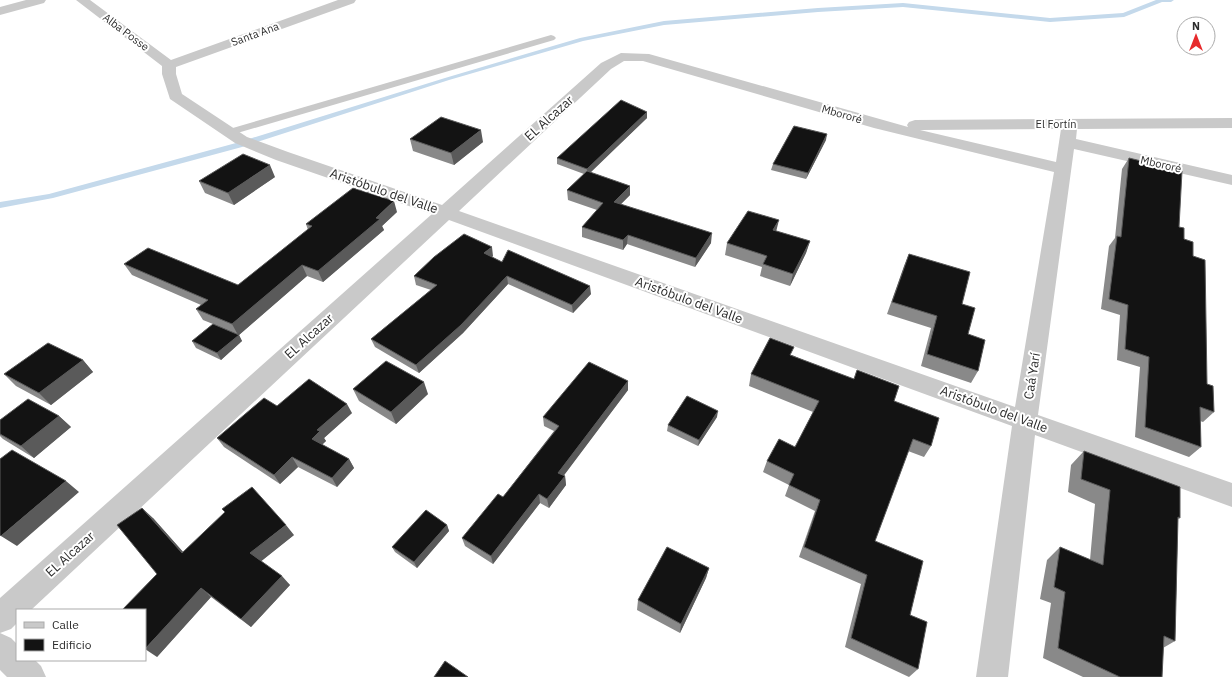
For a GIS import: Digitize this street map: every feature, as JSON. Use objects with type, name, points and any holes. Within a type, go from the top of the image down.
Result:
[{"type":"street","points":[[0,11],[40,0]]},
{"type":"street","name":"Alba Posse","points":[[82,0],[169,70]]},
{"type":"street","name":"Santa Ana","points":[[169,70],[350,0]]},
{"type":"street","name":"Mbororé","points":[[621,58],[644,57],[880,125],[1064,169]]},
{"type":"street","name":"EL Alcazar","points":[[0,618],[606,66],[621,58]]},
{"type":"street","name":"Aristóbulo del Valle","points":[[169,70],[175,96],[235,136],[282,156],[445,212],[1232,495]]},
{"type":"street","name":"El Fortín","points":[[880,125],[1068,133],[1232,123]]},
{"type":"street","name":"Mbororé","points":[[1068,133],[1232,180]]},
{"type":"street","name":"Caá Yarí","points":[[992,677],[1025,420],[1064,169],[1068,133]]},
{"type":"street","points":[[0,649],[30,677]]},
{"type":"lane","points":[[235,136],[551,38]]},
{"type":"building","points":[[621,100],[647,112],[587,169],[557,158]]},
{"type":"building","points":[[441,117],[481,130],[451,153],[410,139]]},
{"type":"building","points":[[794,126],[827,134],[808,173],[773,164]]},
{"type":"building","points":[[243,154],[270,165],[228,193],[199,181]]},
{"type":"building","points":[[1129,158],[1182,171],[1179,227],[1184,228],[1184,239],[1193,242],[1193,256],[1205,260],[1207,384],[1213,386],[1214,412],[1200,407],[1201,447],[1145,427],[1149,357],[1125,349],[1128,305],[1109,299],[1117,236],[1121,237]]},
{"type":"building","points":[[587,171],[630,186],[614,202],[712,233],[696,258],[628,235],[623,240],[582,227],[603,203],[567,190]]},
{"type":"building","points":[[353,188],[394,201],[376,218],[380,219],[318,271],[302,265],[232,324],[196,309],[208,300],[124,264],[148,248],[238,285],[312,226],[306,224]]},
{"type":"building","points":[[748,211],[779,220],[773,230],[810,241],[793,274],[763,264],[767,256],[727,243]]},
{"type":"building","points":[[464,234],[492,247],[484,253],[502,262],[508,250],[590,286],[572,305],[507,276],[461,325],[416,365],[371,339],[437,285],[414,276],[434,257]]},
{"type":"building","points":[[909,254],[970,272],[962,304],[975,308],[968,334],[985,340],[978,371],[927,354],[937,316],[892,302]]},
{"type":"building","points":[[213,324],[239,335],[217,353],[192,341]]},
{"type":"building","points":[[770,338],[794,347],[790,355],[854,379],[857,370],[899,386],[894,401],[939,418],[931,446],[913,439],[875,541],[923,561],[910,615],[927,622],[918,669],[851,638],[867,575],[804,547],[820,500],[789,485],[794,474],[767,461],[779,439],[795,447],[819,401],[751,374]]},
{"type":"building","points":[[48,343],[83,360],[39,393],[4,374]]},
{"type":"building","points":[[386,361],[424,382],[391,412],[353,389]]},
{"type":"building","points":[[589,362],[628,381],[558,473],[565,476],[547,499],[539,494],[491,556],[462,538],[498,494],[503,497],[559,426],[543,417]]},
{"type":"building","points":[[309,379],[347,404],[317,430],[320,431],[312,439],[349,459],[332,478],[292,457],[274,475],[217,438],[264,398],[277,406]]},
{"type":"building","points":[[687,396],[718,411],[699,440],[668,425]]},
{"type":"building","points":[[28,399],[59,416],[21,446],[0,434],[0,420]]},
{"type":"building","points":[[12,450],[66,481],[1,536],[0,459]]},
{"type":"building","points":[[1084,451],[1180,487],[1175,641],[1164,636],[1162,677],[1120,677],[1058,648],[1065,592],[1054,587],[1060,547],[1103,565],[1110,490],[1081,479]]},
{"type":"building","points":[[252,487],[286,525],[250,553],[282,576],[241,619],[201,588],[146,648],[146,609],[123,609],[157,574],[117,525],[142,508],[182,553],[225,512],[222,509]]},
{"type":"building","points":[[426,510],[447,525],[414,562],[392,547]]},
{"type":"building","points":[[667,547],[709,568],[681,624],[638,600]]},
{"type":"building","points":[[445,661],[468,677],[434,677]]},
{"type":"waterway","points":[[0,205],[50,196],[239,145],[447,79],[582,39],[664,23],[818,10],[903,5],[1050,20],[1124,15],[1161,0],[1171,0]]}]
